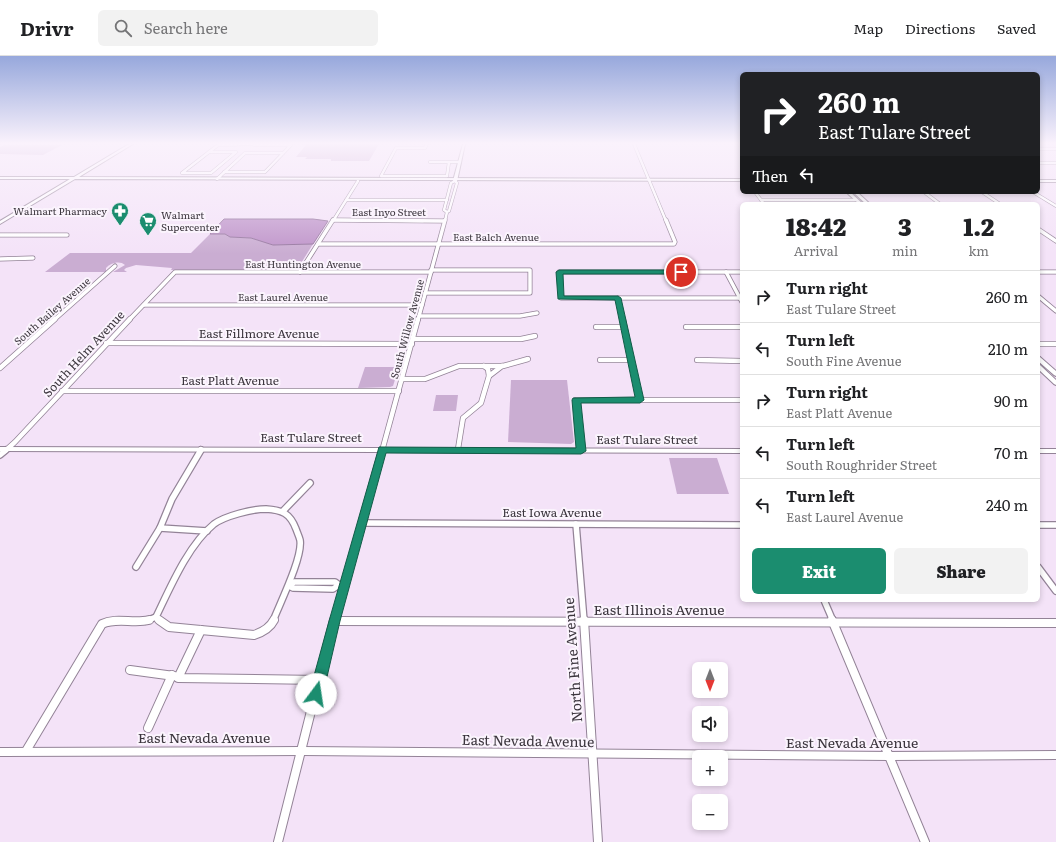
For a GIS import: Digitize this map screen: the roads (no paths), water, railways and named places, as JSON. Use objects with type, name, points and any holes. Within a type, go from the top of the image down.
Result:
[{"type":"main road","points":[[54,181],[64,181]]},
{"type":"main road","points":[[2,220],[64,181]]},
{"type":"main road","points":[[2,220],[67,181]]},
{"type":"main road","points":[[312,181],[389,181]]},
{"type":"main road","points":[[587,181],[740,181]]},
{"type":"main road","points":[[850,194],[858,202]]},
{"type":"main road","points":[[857,194],[866,202]]},
{"type":"main road","points":[[1040,360],[1056,374]]},
{"type":"main road","points":[[1040,368],[1056,383]]},
{"type":"main road","name":"East Tulare Street","points":[[3,449],[740,451]]},
{"type":"main road","points":[[1040,451],[1056,451]]},
{"type":"street","points":[[300,272],[358,181]]},
{"type":"street","name":"South Willow Avenue","points":[[447,212],[444,210],[451,183],[455,181]]},
{"type":"street","name":"South Willow Avenue","points":[[278,842],[320,680],[342,586],[362,523],[412,344],[444,221],[447,212],[449,211],[454,194],[456,181]]},
{"type":"street","name":"East Balch Avenue","points":[[318,244],[674,244],[675,242],[649,181]]},
{"type":"street","points":[[756,194],[761,200],[856,200]]},
{"type":"street","points":[[927,194],[937,202]]},
{"type":"street","points":[[985,194],[997,202]]},
{"type":"street","points":[[1036,194],[1056,206]]},
{"type":"street","points":[[346,200],[447,200]]},
{"type":"street","name":"East Inyo Street","points":[[333,220],[444,221]]},
{"type":"street","points":[[1040,231],[1056,242]]},
{"type":"street","points":[[0,235],[66,235]]},
{"type":"street","points":[[0,258],[33,258]]},
{"type":"street","name":"South Bailey Avenue","points":[[0,368],[115,266]]},
{"type":"street","name":"East Huntington Avenue","points":[[175,272],[530,270],[532,283],[530,293],[425,293]]},
{"type":"street","name":"South Helm Avenue","points":[[0,454],[3,449],[62,391],[175,272]]},
{"type":"street","points":[[726,272],[740,298],[561,298],[558,283],[559,272],[726,272],[740,272]]},
{"type":"street","points":[[1040,272],[1056,272]]},
{"type":"street","points":[[618,298],[640,400]]},
{"type":"street","points":[[1040,298],[1056,311]]},
{"type":"street","name":"East Laurel Avenue","points":[[144,305],[422,305]]},
{"type":"street","points":[[419,316],[520,316],[537,313]]},
{"type":"street","points":[[596,327],[624,327]]},
{"type":"street","points":[[686,327],[740,327]]},
{"type":"street","points":[[413,339],[521,339],[535,336]]},
{"type":"street","name":"East Fillmore Avenue","points":[[106,343],[412,344]]},
{"type":"street","points":[[1040,344],[1056,344]]},
{"type":"street","points":[[402,379],[425,379],[458,366],[503,366],[528,359]]},
{"type":"street","points":[[600,360],[631,360]]},
{"type":"street","points":[[697,360],[740,361]]},
{"type":"street","points":[[484,366],[488,370],[489,376]]},
{"type":"street","points":[[458,450],[463,418],[481,403],[486,380],[503,366]]},
{"type":"street","name":"East Platt Avenue","points":[[62,391],[399,391]]},
{"type":"street","points":[[581,451],[576,400],[740,400]]},
{"type":"street","points":[[136,567],[160,528],[172,499],[201,449]]},
{"type":"street","points":[[283,512],[310,483]]},
{"type":"street","points":[[26,751],[102,624],[110,620],[145,622],[156,617],[164,598],[185,562],[207,531],[215,524],[240,513],[264,509],[283,512],[294,521],[300,541],[298,558],[272,624],[263,632],[254,635],[169,627],[156,617]]},
{"type":"street","name":"East Iowa Avenue","points":[[362,523],[740,525]]},
{"type":"street","name":"North Fine Avenue","points":[[576,524],[584,622],[598,842]]},
{"type":"street","points":[[1040,525],[1056,525]]},
{"type":"street","points":[[160,528],[171,530],[193,528],[207,531]]},
{"type":"street","points":[[1040,570],[1056,591]]},
{"type":"street","points":[[294,582],[335,582],[342,586],[333,589],[293,588],[289,586],[294,582]]},
{"type":"street","points":[[825,602],[925,842]]},
{"type":"street","name":"East Illinois Avenue","points":[[334,621],[834,623],[1056,622]]},
{"type":"street","points":[[148,728],[201,630]]},
{"type":"street","points":[[130,670],[175,676],[320,680]]},
{"type":"street","name":"East Nevada Avenue","points":[[0,752],[302,751],[890,756],[1056,755]]},
{"type":"place","name":"Walmart Pharmacy","points":[[120,226]]},
{"type":"place","name":"Walmart Supercenter","points":[[148,236]]}]
